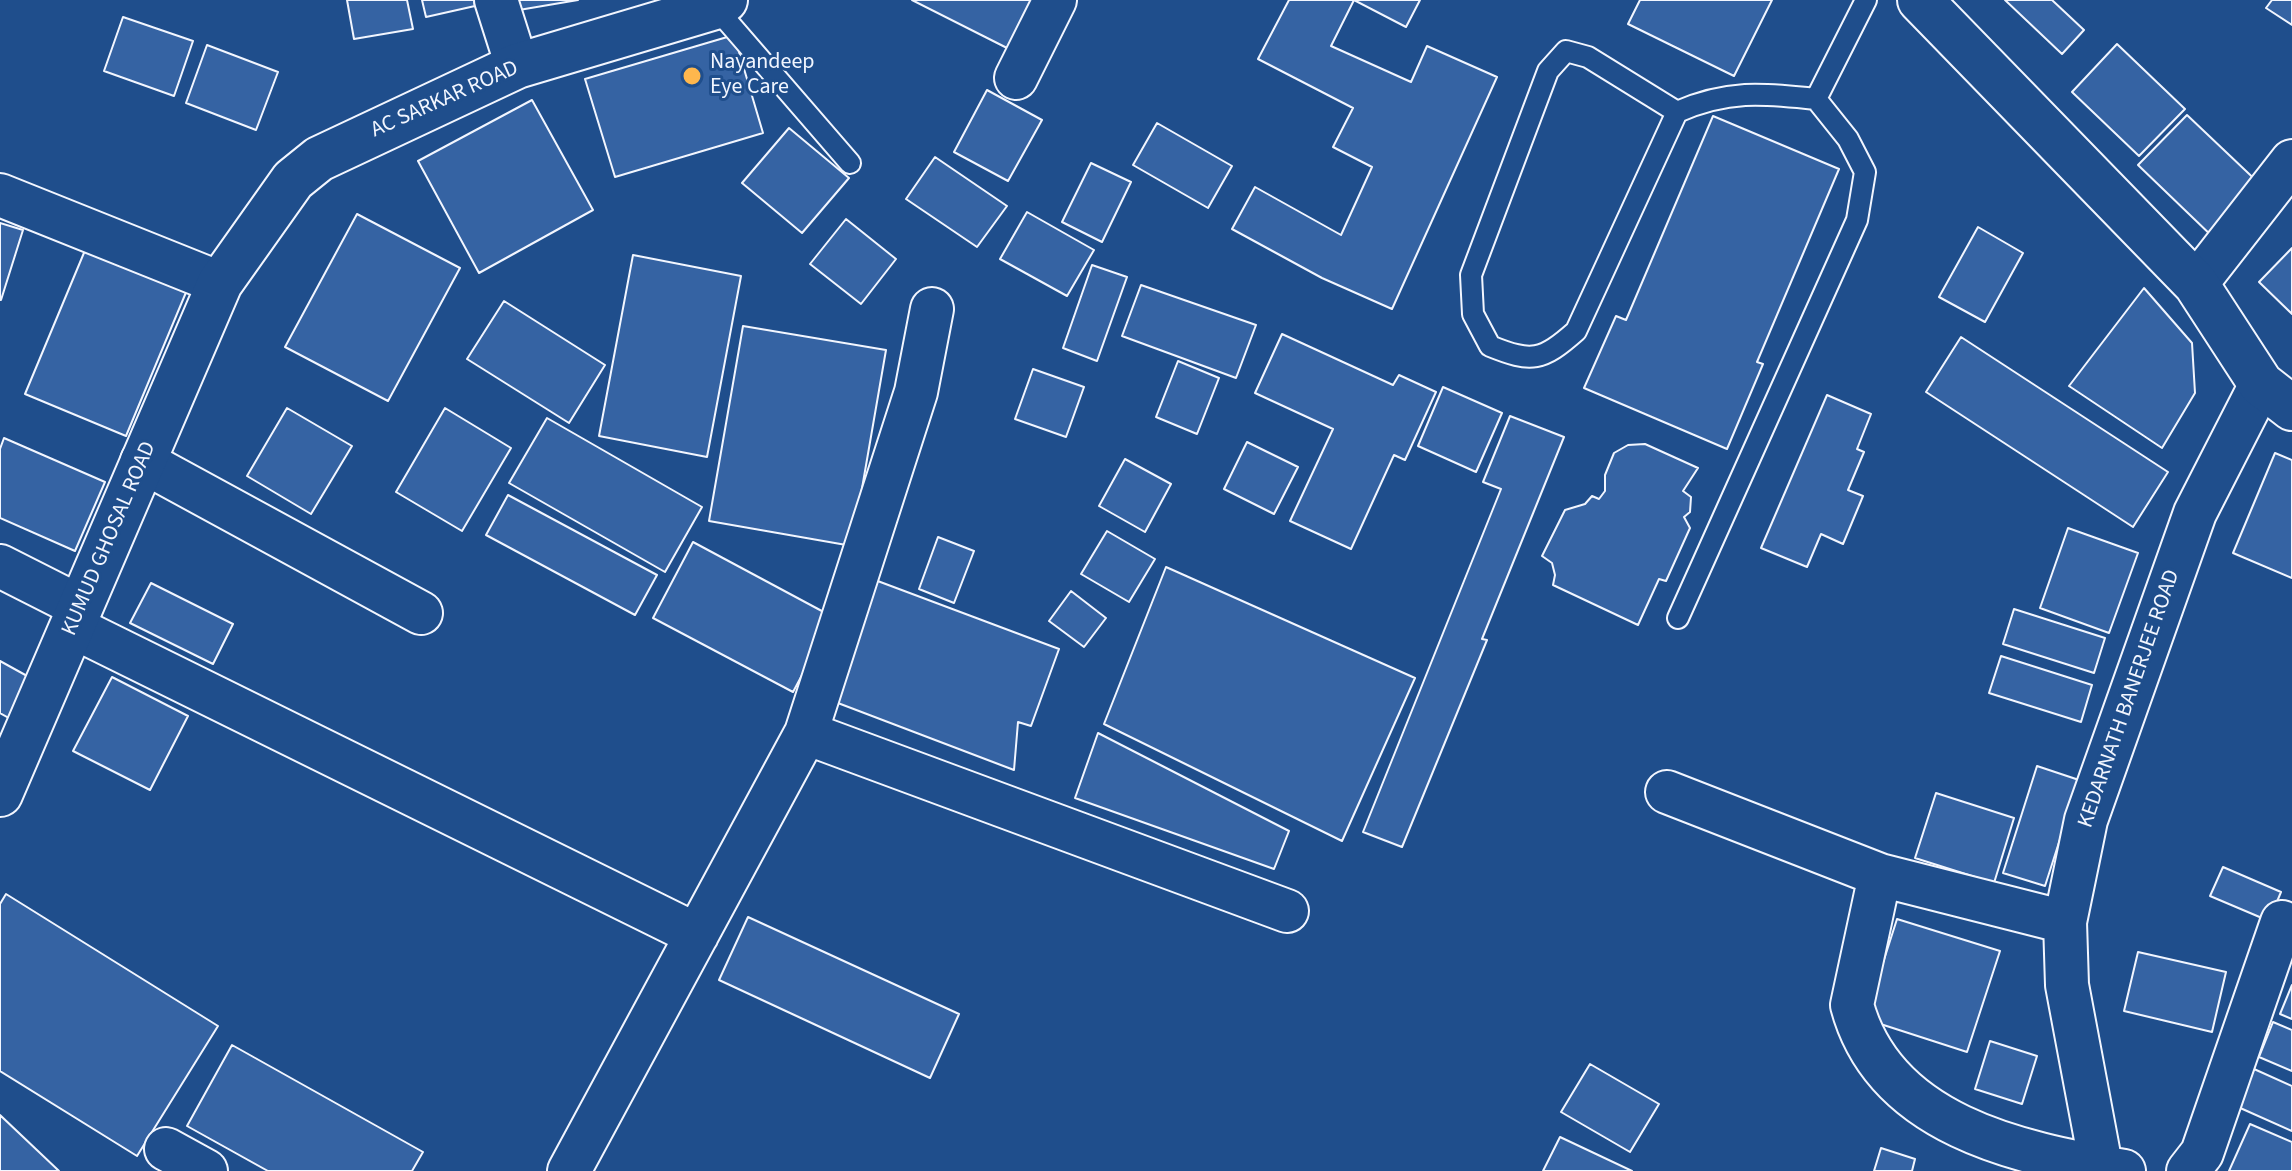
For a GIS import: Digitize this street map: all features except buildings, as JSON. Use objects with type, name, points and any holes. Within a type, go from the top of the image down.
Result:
[{"type":"street","points":[[496,0],[517,66]]},
{"type":"street","points":[[1016,78],[1055,0]]},
{"type":"street","name":"AC SARKAR ROAD","points":[[220,283],[293,180],[319,159],[517,66],[720,4]]},
{"type":"street","points":[[1941,8],[2196,284],[2277,396]]},
{"type":"street","points":[[2196,284],[2292,161]]},
{"type":"street","points":[[0,195],[220,283]]},
{"type":"street","name":"KUMUD GHOSAL ROAD","points":[[0,794],[220,283]]},
{"type":"street","points":[[569,1171],[806,733],[916,392],[932,309]]},
{"type":"street","name":"KEDARNATH BANERJEE ROAD","points":[[2109,1170],[2067,985],[2065,922],[2086,820],[2195,513],[2277,396]]},
{"type":"street","points":[[142,461],[421,613]]},
{"type":"street","points":[[0,566],[77,617],[697,935]]},
{"type":"street","points":[[806,733],[1287,911]]},
{"type":"street","points":[[1667,792],[1880,875],[2065,922]]},
{"type":"street","points":[[1880,875],[1852,1005],[1856,1022],[1878,1059],[1907,1094],[1941,1119],[1981,1138],[2109,1170]]},
{"type":"street","points":[[2188,1171],[2202,1153],[2282,922]]},
{"type":"street","points":[[166,1149],[206,1171]]},
{"type":"lane","points":[[1816,99],[1866,0]]},
{"type":"lane","points":[[720,4],[850,163]]},
{"type":"lane","points":[[1677,112],[1588,57],[1566,51],[1548,71],[1471,275],[1473,314],[1490,346],[1523,359],[1551,353],[1576,331],[1677,112],[1711,98],[1768,94],[1816,99],[1848,139],[1865,172],[1857,220],[1678,618]]},
{"type":"place","name":"Nayandeep Eye Care","points":[[692,76]]}]
